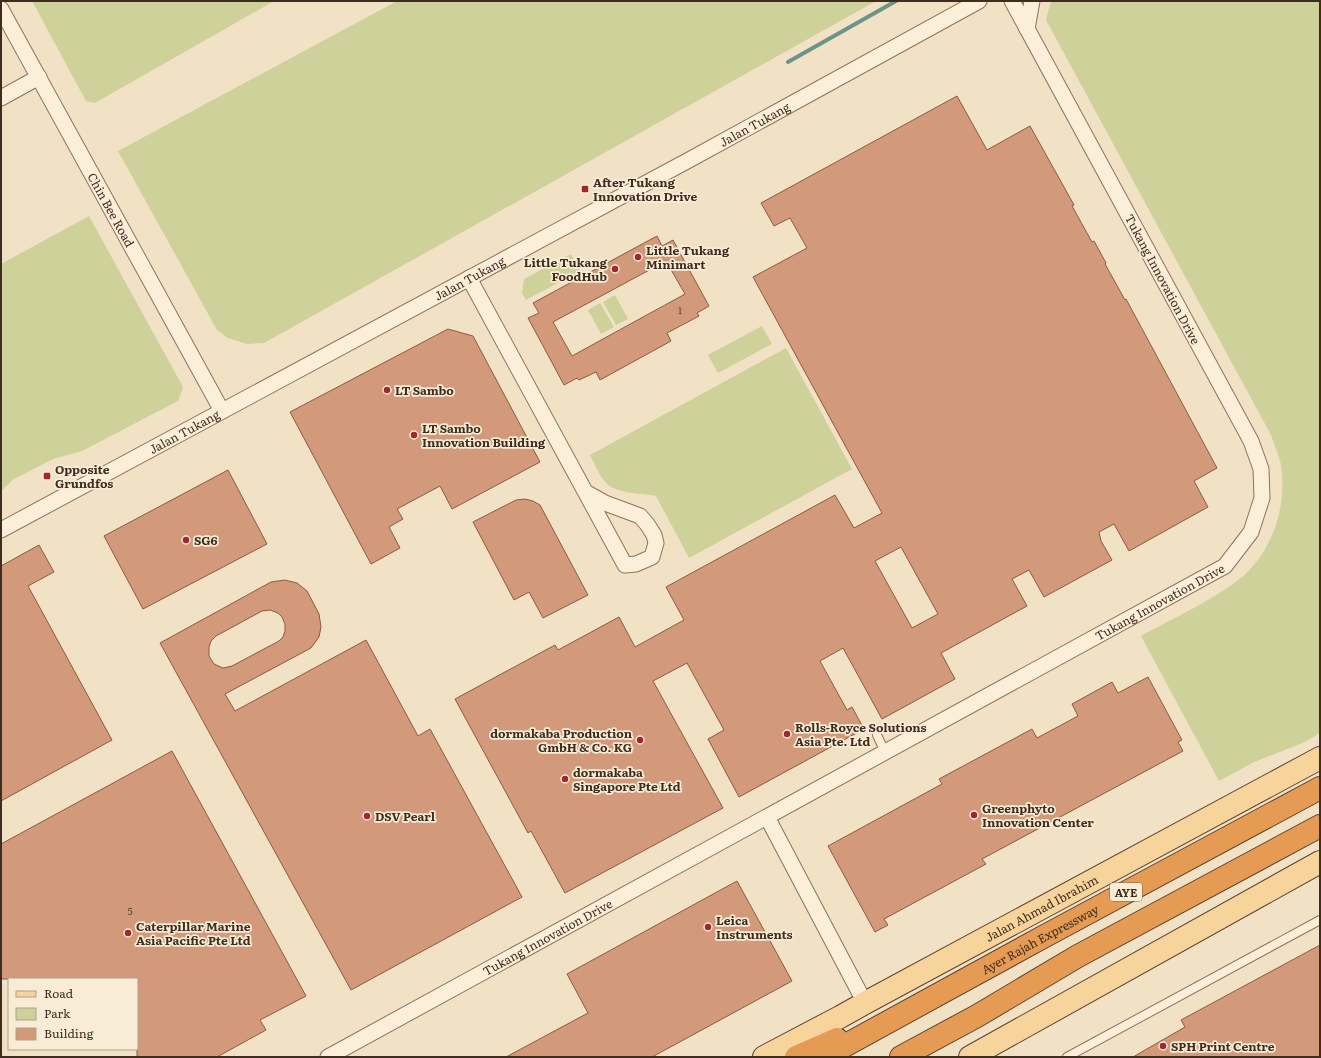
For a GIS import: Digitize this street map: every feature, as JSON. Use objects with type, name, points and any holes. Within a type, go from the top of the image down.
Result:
[{"type":"highway","name":"Ayer Rajah Expressway","points":[[824,1057],[1320,788]]},
{"type":"highway","name":"AYE","points":[[901,1057],[977,1016],[1078,956],[1320,826]]},
{"type":"highway","points":[[796,1057],[934,997]]},
{"type":"highway","points":[[932,1057],[966,1034],[974,1025],[977,1016]]},
{"type":"main road","name":"Jalan Ahmad Ibrahim","points":[[764,1057],[1320,758]]},
{"type":"main road","points":[[970,1057],[1320,862]]},
{"type":"street","name":"Jalan Tukang","points":[[1,530],[980,1]]},
{"type":"street","name":"Tukang Innovation Drive","points":[[328,1057],[1225,566],[1251,532],[1262,498],[1261,469],[1251,441],[1012,1]]},
{"type":"street","points":[[1027,29],[1032,1]]},
{"type":"street","name":"Chin Bee Road","points":[[1,9],[222,411]]},
{"type":"street","points":[[1,98],[39,77]]},
{"type":"street","points":[[469,278],[625,565],[636,564],[652,557],[656,543],[654,535],[640,516],[605,503],[587,493]]},
{"type":"street","points":[[767,817],[866,1002]]},
{"type":"lane","points":[[877,735],[885,752]]},
{"type":"lane","points":[[1067,1057],[1320,920]]},
{"type":"green space","points":[[32,1],[274,1],[95,103],[86,101]]},
{"type":"green space","points":[[397,1],[876,1],[264,343],[247,344],[228,338],[217,330],[118,151]]},
{"type":"green space","points":[[1051,1],[1320,1],[1320,733],[1305,742],[1254,762],[1219,781],[1141,636],[1220,593],[1243,576],[1254,565],[1263,553],[1276,525],[1282,495],[1281,465],[1271,435],[1046,20]]},
{"type":"green space","points":[[89,216],[183,387],[178,401],[82,451],[53,459],[14,479],[1,491],[1,264]]},
{"type":"green space","points":[[571,254],[580,271],[526,300],[522,293],[524,279]]},
{"type":"green space","points":[[615,295],[628,319],[616,325],[603,302]]},
{"type":"green space","points":[[600,303],[614,327],[601,334],[588,310]]},
{"type":"green space","points":[[762,326],[772,344],[718,373],[708,355]]},
{"type":"green space","points":[[786,348],[852,469],[689,558],[656,496],[622,491],[609,486],[601,476],[590,455]]},
{"type":"building","points":[[957,96],[987,150],[1030,126],[1074,205],[1072,206],[1092,242],[1094,241],[1106,263],[1105,264],[1125,300],[1126,299],[1217,468],[1194,481],[1208,507],[1129,551],[1114,524],[1099,532],[1101,541],[1112,560],[1044,597],[1029,570],[1012,579],[1027,606],[941,653],[955,679],[882,719],[843,648],[820,661],[847,710],[852,707],[864,729],[739,797],[708,739],[724,730],[687,663],[653,681],[723,808],[565,893],[531,831],[528,833],[455,699],[555,645],[558,650],[619,617],[635,647],[684,620],[666,587],[835,495],[854,528],[882,513],[753,277],[807,248],[790,218],[774,226],[761,203]],"holes":[[[901,547],[938,614],[912,628],[875,561]]]},
{"type":"building","points":[[657,236],[662,246],[673,240],[709,306],[697,313],[699,316],[667,333],[671,341],[600,380],[596,372],[579,380],[577,378],[564,385],[528,318],[539,313],[533,303]],"holes":[[[666,261],[685,294],[572,356],[553,322]]]},
{"type":"building","name":"LT Sambo Innovation Building","points":[[448,329],[473,336],[540,462],[452,509],[440,486],[397,509],[403,519],[389,527],[400,548],[371,564],[290,412]]},
{"type":"building","name":"SG6","points":[[228,470],[267,544],[143,609],[104,536]]},
{"type":"building","points":[[525,499],[540,505],[588,595],[543,618],[529,592],[514,600],[473,522],[516,500]]},
{"type":"building","points":[[39,545],[54,572],[28,586],[112,740],[1,801],[1,566]]},
{"type":"building","name":"DSV Pearl","points":[[285,580],[297,583],[307,591],[319,614],[321,627],[319,637],[311,648],[225,694],[235,711],[366,640],[418,736],[430,729],[522,897],[351,990],[160,643],[271,582]],"holes":[[[270,610],[278,613],[282,617],[285,624],[283,637],[279,641],[232,666],[223,668],[214,664],[209,656],[209,647],[211,641],[216,636],[262,611]]]},
{"type":"building","name":"Greenphyto Innovation Center","points":[[1148,677],[1182,740],[1178,742],[1183,751],[982,859],[986,864],[884,919],[888,925],[875,932],[828,846],[942,784],[939,779],[1032,729],[1037,738],[1078,716],[1072,704],[1112,682],[1118,693]]},
{"type":"building","points":[[172,751],[306,996],[260,1020],[266,1030],[217,1057],[137,1057],[138,978],[1,979],[1,844]]},
{"type":"building","name":"Leica Instruments","points":[[737,881],[792,981],[652,1057],[506,1057],[588,1013],[567,974]]},
{"type":"building","points":[[1320,945],[1320,1057],[1133,1057],[1185,1027],[1181,1020]]},
{"type":"waterway","points":[[788,62],[896,1]]},
{"type":"place","name":"After Tukang Innovation Drive","points":[[585,189]]},
{"type":"place","name":"Little Tukang Minimart","points":[[638,257]]},
{"type":"place","name":"Little Tukang FoodHub","points":[[615,269]]},
{"type":"place","name":"LT Sambo","points":[[387,390]]},
{"type":"place","name":"LT Sambo Innovation Building","points":[[414,435]]},
{"type":"place","name":"Opposite Grundfos","points":[[47,476]]},
{"type":"place","name":"SG6","points":[[186,540]]},
{"type":"place","name":"Rolls-Royce Solutions Asia Pte. Ltd","points":[[787,734]]},
{"type":"place","name":"dormakaba Production GmbH & Co. KG","points":[[640,740]]},
{"type":"place","name":"dormakaba Singapore Pte Ltd","points":[[565,779]]},
{"type":"place","name":"Greenphyto Innovation Center","points":[[974,815]]},
{"type":"place","name":"DSV Pearl","points":[[367,816]]},
{"type":"place","name":"Leica Instruments","points":[[708,927]]},
{"type":"place","name":"Caterpillar Marine Asia Pacific Pte Ltd","points":[[128,933]]},
{"type":"place","name":"SPH Print Centre","points":[[1163,1046]]}]
